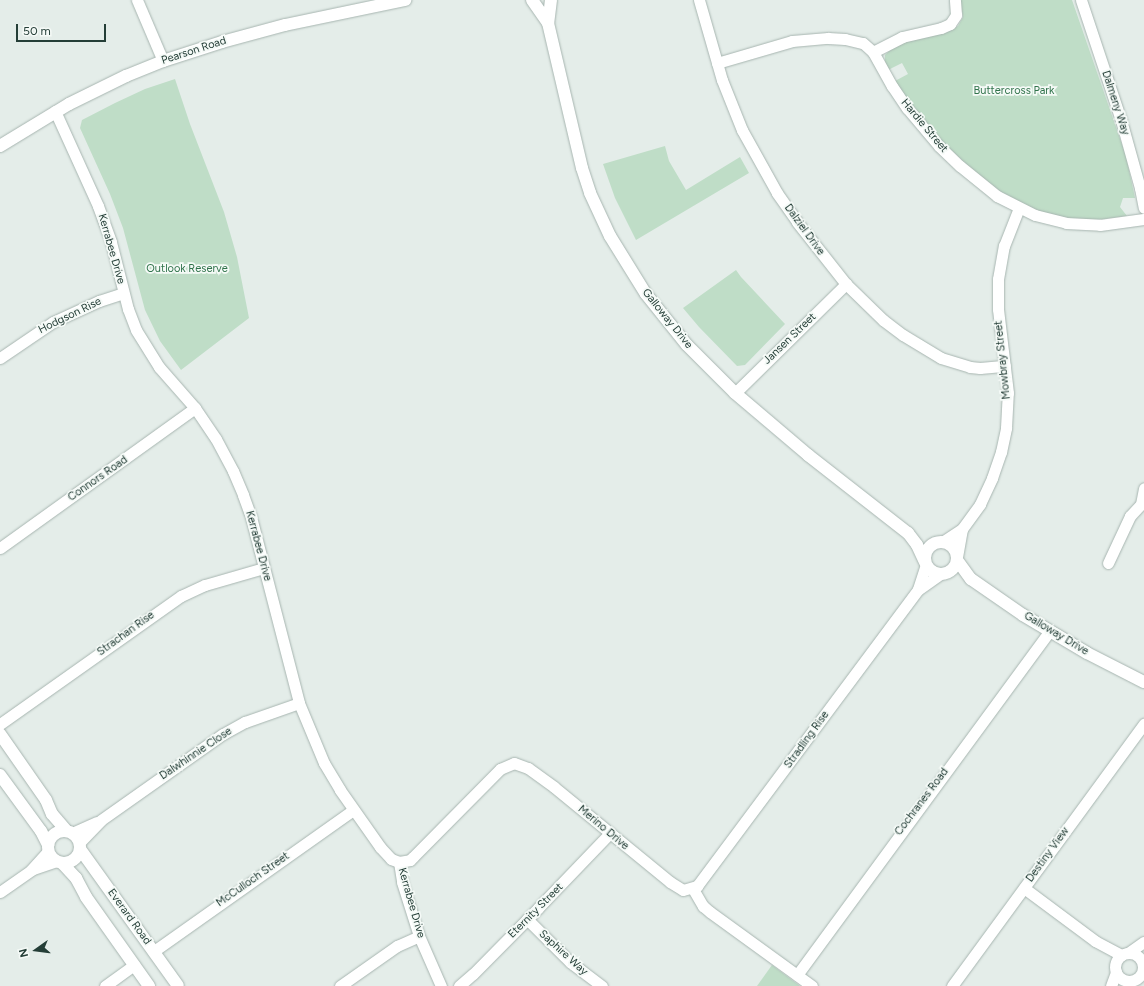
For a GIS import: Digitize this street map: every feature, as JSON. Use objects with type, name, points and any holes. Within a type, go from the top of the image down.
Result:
[{"type":"street","points":[[137,0],[163,61]]},
{"type":"street","name":"Pearson Road","points":[[0,146],[55,111],[126,76],[163,61],[222,42],[289,24],[405,0]]},
{"type":"street","name":"Galloway Drive","points":[[532,0],[548,23]]},
{"type":"street","name":"Galloway Drive","points":[[551,0],[548,23],[582,168],[590,193],[610,236],[646,294],[666,321],[735,393],[808,455],[908,534],[917,546],[926,564]]},
{"type":"street","name":"Dalziel Drive","points":[[699,0],[729,100],[760,163],[797,222],[846,284],[883,320],[903,335],[941,358],[970,367],[1005,366]]},
{"type":"street","points":[[873,52],[902,37],[941,28],[950,24],[956,15],[956,0]]},
{"type":"street","name":"Dalmeny Way","points":[[1080,0],[1142,187],[1144,208]]},
{"type":"street","name":"Hardie Street","points":[[717,63],[769,46],[806,39],[828,38],[855,40],[868,46],[873,52],[903,102],[939,146],[997,196],[1019,208],[1049,220],[1085,225],[1118,224],[1144,219]]},
{"type":"street","name":"Kerrabee Drive","points":[[55,111],[98,206],[111,242],[123,293],[136,330],[159,367],[195,408],[216,439],[233,471],[251,517],[299,703],[324,763],[353,810],[386,854],[391,859],[399,862],[402,882],[419,936],[442,986]]},
{"type":"street","name":"Mowbray Street","points":[[939,542],[962,528],[980,504],[992,478],[1001,452],[1007,409],[1005,366],[998,309],[998,279],[1004,246],[1019,208]]},
{"type":"street","name":"Jansen Street","points":[[735,393],[846,284]]},
{"type":"street","name":"Hodgson Rise","points":[[0,358],[53,322],[99,301],[123,293]]},
{"type":"street","name":"Connors Road","points":[[0,548],[195,408]]},
{"type":"street","points":[[1108,563],[1130,516],[1143,507],[1144,488]]},
{"type":"street","name":"Mowbray Street","points":[[957,559],[962,528]]},
{"type":"street","name":"Galloway Drive","points":[[908,534],[922,540],[939,542]]},
{"type":"street","points":[[939,542],[952,547],[957,559],[953,569],[942,574],[931,572],[926,564],[925,557],[928,548],[939,542]]},
{"type":"street","name":"Galloway Drive","points":[[957,559],[972,580],[1050,631],[1110,666],[1144,682]]},
{"type":"street","name":"Stradling Rise","points":[[693,889],[701,883],[918,589],[926,564]]},
{"type":"street","name":"Strachan Rise","points":[[0,724],[181,596],[205,585],[264,568]]},
{"type":"street","name":"Galloway Drive","points":[[942,574],[972,580]]},
{"type":"street","name":"Stradling Rise","points":[[918,589],[942,574]]},
{"type":"street","name":"Cochranes Road","points":[[797,975],[1050,631]]},
{"type":"street","name":"Dalwhinnie Close","points":[[80,846],[102,820],[223,734],[259,716],[299,703]]},
{"type":"street","name":"Destiny View","points":[[952,986],[1144,724]]},
{"type":"street","points":[[0,734],[46,800],[52,814],[69,831],[80,846],[76,858],[67,863],[59,862],[31,870]]},
{"type":"street","name":"Merino Drive","points":[[399,862],[410,860],[500,769],[510,763],[519,764],[528,768],[674,885],[683,890],[693,889]]},
{"type":"street","points":[[0,775],[41,831],[48,848],[59,862]]},
{"type":"street","name":"McCulloch Street","points":[[154,951],[353,810]]},
{"type":"street","name":"Dalwhinnie Close","points":[[69,831],[102,820]]},
{"type":"street","points":[[0,892],[31,870],[48,848],[52,836],[61,831],[69,831]]},
{"type":"street","name":"Eternity Street","points":[[459,986],[473,974],[610,833]]},
{"type":"street","name":"Everard Road","points":[[80,846],[178,986]]},
{"type":"street","name":"Everard Road","points":[[59,862],[76,878],[86,897],[150,986]]},
{"type":"street","points":[[1024,888],[1095,941],[1125,954],[1133,953],[1143,963],[1141,974],[1132,983],[1120,978],[1115,968],[1095,941]]},
{"type":"street","points":[[693,889],[704,906],[710,912],[812,986]]},
{"type":"street","name":"Saphire Way","points":[[527,919],[570,962],[602,986]]},
{"type":"street","points":[[340,986],[397,946],[419,936]]},
{"type":"street","points":[[1111,986],[1116,960],[1144,942]]},
{"type":"street","points":[[105,986],[134,965]]},
{"type":"green space","name":"Buttercross Park","points":[[960,0],[1072,0],[1126,156],[1135,198],[1123,198],[1120,207],[1127,216],[1098,220],[1072,219],[1044,213],[1023,204],[1001,192],[966,164],[935,135],[914,109],[895,81],[908,74],[902,63],[888,70],[885,63],[885,55],[903,42],[944,33],[958,26],[963,17]]},
{"type":"green space","name":"Outlook Reserve","points":[[175,79],[190,124],[224,212],[237,257],[249,318],[181,370],[160,341],[145,310],[123,228],[110,194],[80,128],[82,120],[145,89]]},
{"type":"green space","points":[[665,146],[669,161],[686,190],[740,157],[749,173],[636,240],[615,198],[603,164]]},
{"type":"green space","points":[[736,270],[785,324],[745,365],[737,366],[699,327],[683,308]]},
{"type":"green space","points":[[772,965],[800,986],[757,986]]}]
